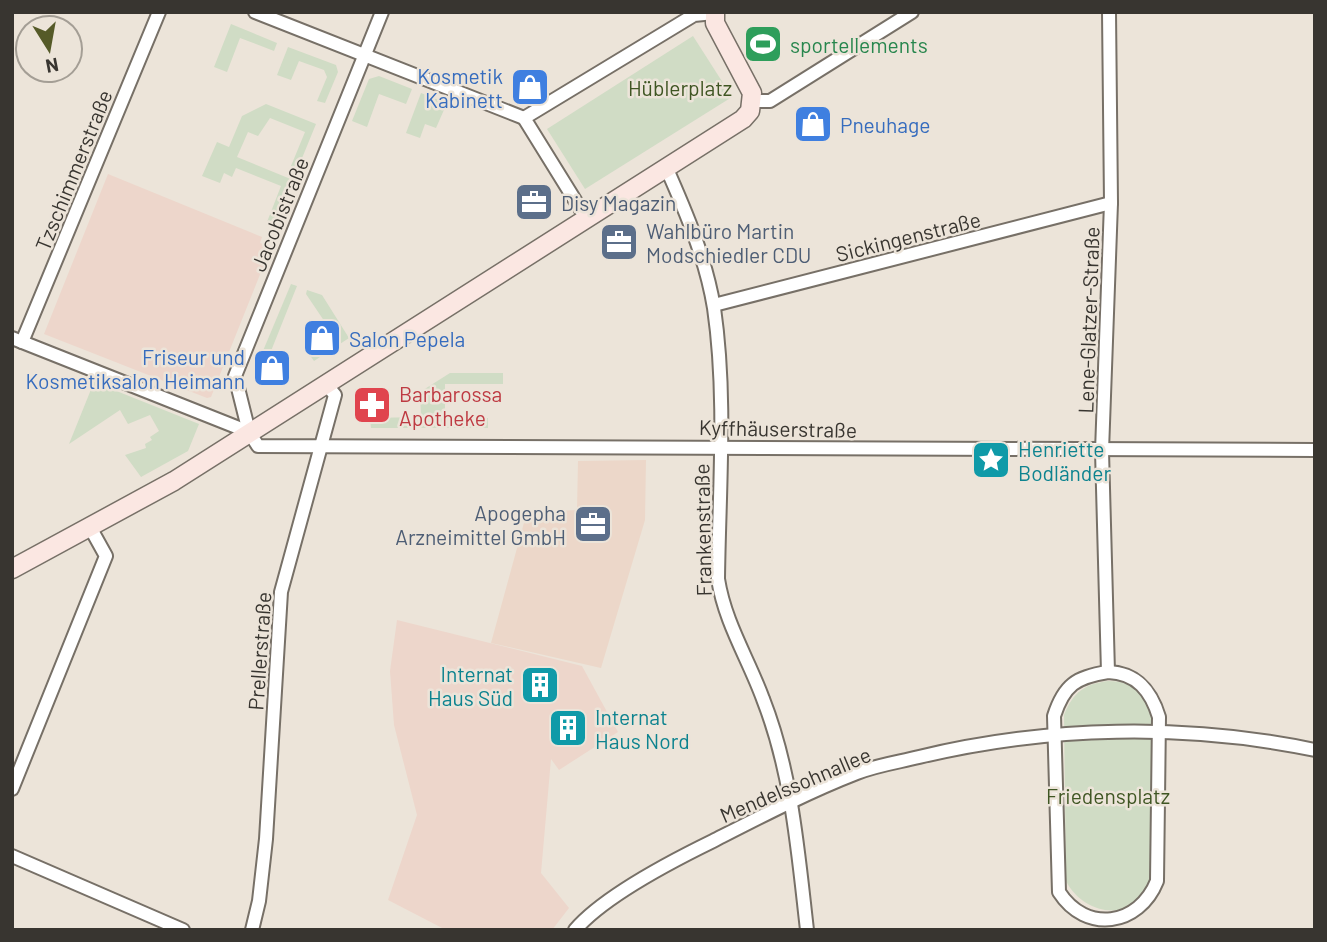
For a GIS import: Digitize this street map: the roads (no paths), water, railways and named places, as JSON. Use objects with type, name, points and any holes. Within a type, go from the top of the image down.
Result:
[{"type":"street","name":"Tzschimmerstraße","points":[[17,340],[159,12]]},
{"type":"street","points":[[255,12],[524,118],[586,219]]},
{"type":"street","name":"Jacobistraße","points":[[249,432],[235,376],[382,12]]},
{"type":"street","points":[[753,101],[770,101],[912,12]]},
{"type":"street","name":"Lene-Glatzer-Straße","points":[[1108,672],[1102,451],[1111,203],[1110,12]]},
{"type":"street","points":[[12,569],[91,529],[326,384],[743,119],[753,101],[749,86],[715,23],[714,13],[694,15],[524,118]]},
{"type":"street","name":"Frankenstraße","points":[[666,167],[693,228],[714,305],[720,356],[718,579],[723,608],[764,700],[793,801],[807,930]]},
{"type":"street","name":"Sickingenstraße","points":[[714,305],[1111,203]]},
{"type":"street","points":[[17,340],[249,432]]},
{"type":"street","name":"Prellerstraße","points":[[252,930],[259,901],[267,839],[281,592],[335,395],[326,384]]},
{"type":"street","name":"Kyffhäuserstraße","points":[[249,432],[258,446],[321,448],[719,446],[1102,451],[1315,450]]},
{"type":"street","points":[[12,789],[106,556],[91,529]]},
{"type":"street","points":[[1108,672],[1123,673],[1139,680],[1155,702],[1159,731],[1157,881],[1149,899],[1137,911],[1109,925],[1066,903],[1059,892],[1054,716],[1065,689],[1083,678],[1108,672]]},
{"type":"street","points":[[1054,735],[1159,731],[1266,740],[1315,750]]},
{"type":"street","name":"Mendelssohnallee","points":[[575,930],[640,880],[793,801],[860,772],[954,749],[1054,735]]},
{"type":"street","points":[[12,856],[183,930]]},
{"type":"place","name":"sportellements","points":[[763,44]]},
{"type":"place","name":"Kosmetik Kabinett","points":[[530,87]]},
{"type":"place","name":"Pneuhage","points":[[813,124]]},
{"type":"place","name":"Disy Magazin","points":[[534,202]]},
{"type":"place","name":"Wahlbüro Martin Modschiedler CDU","points":[[619,242]]},
{"type":"place","name":"Salon Pepela","points":[[322,338]]},
{"type":"place","name":"Friseur und Kosmetiksalon Heimann","points":[[272,368]]},
{"type":"place","name":"Barbarossa Apotheke","points":[[372,405]]},
{"type":"place","name":"Henriette Bodländer","points":[[991,460]]},
{"type":"place","name":"Apogepha Arzneimittel GmbH","points":[[593,524]]},
{"type":"place","name":"Internat Haus Süd","points":[[540,685]]},
{"type":"place","name":"Internat Haus Nord","points":[[568,728]]},
{"type":"park label","name":"Hüblerplatz","points":[[680,87]]},
{"type":"park label","name":"Friedensplatz","points":[[1108,795]]}]
